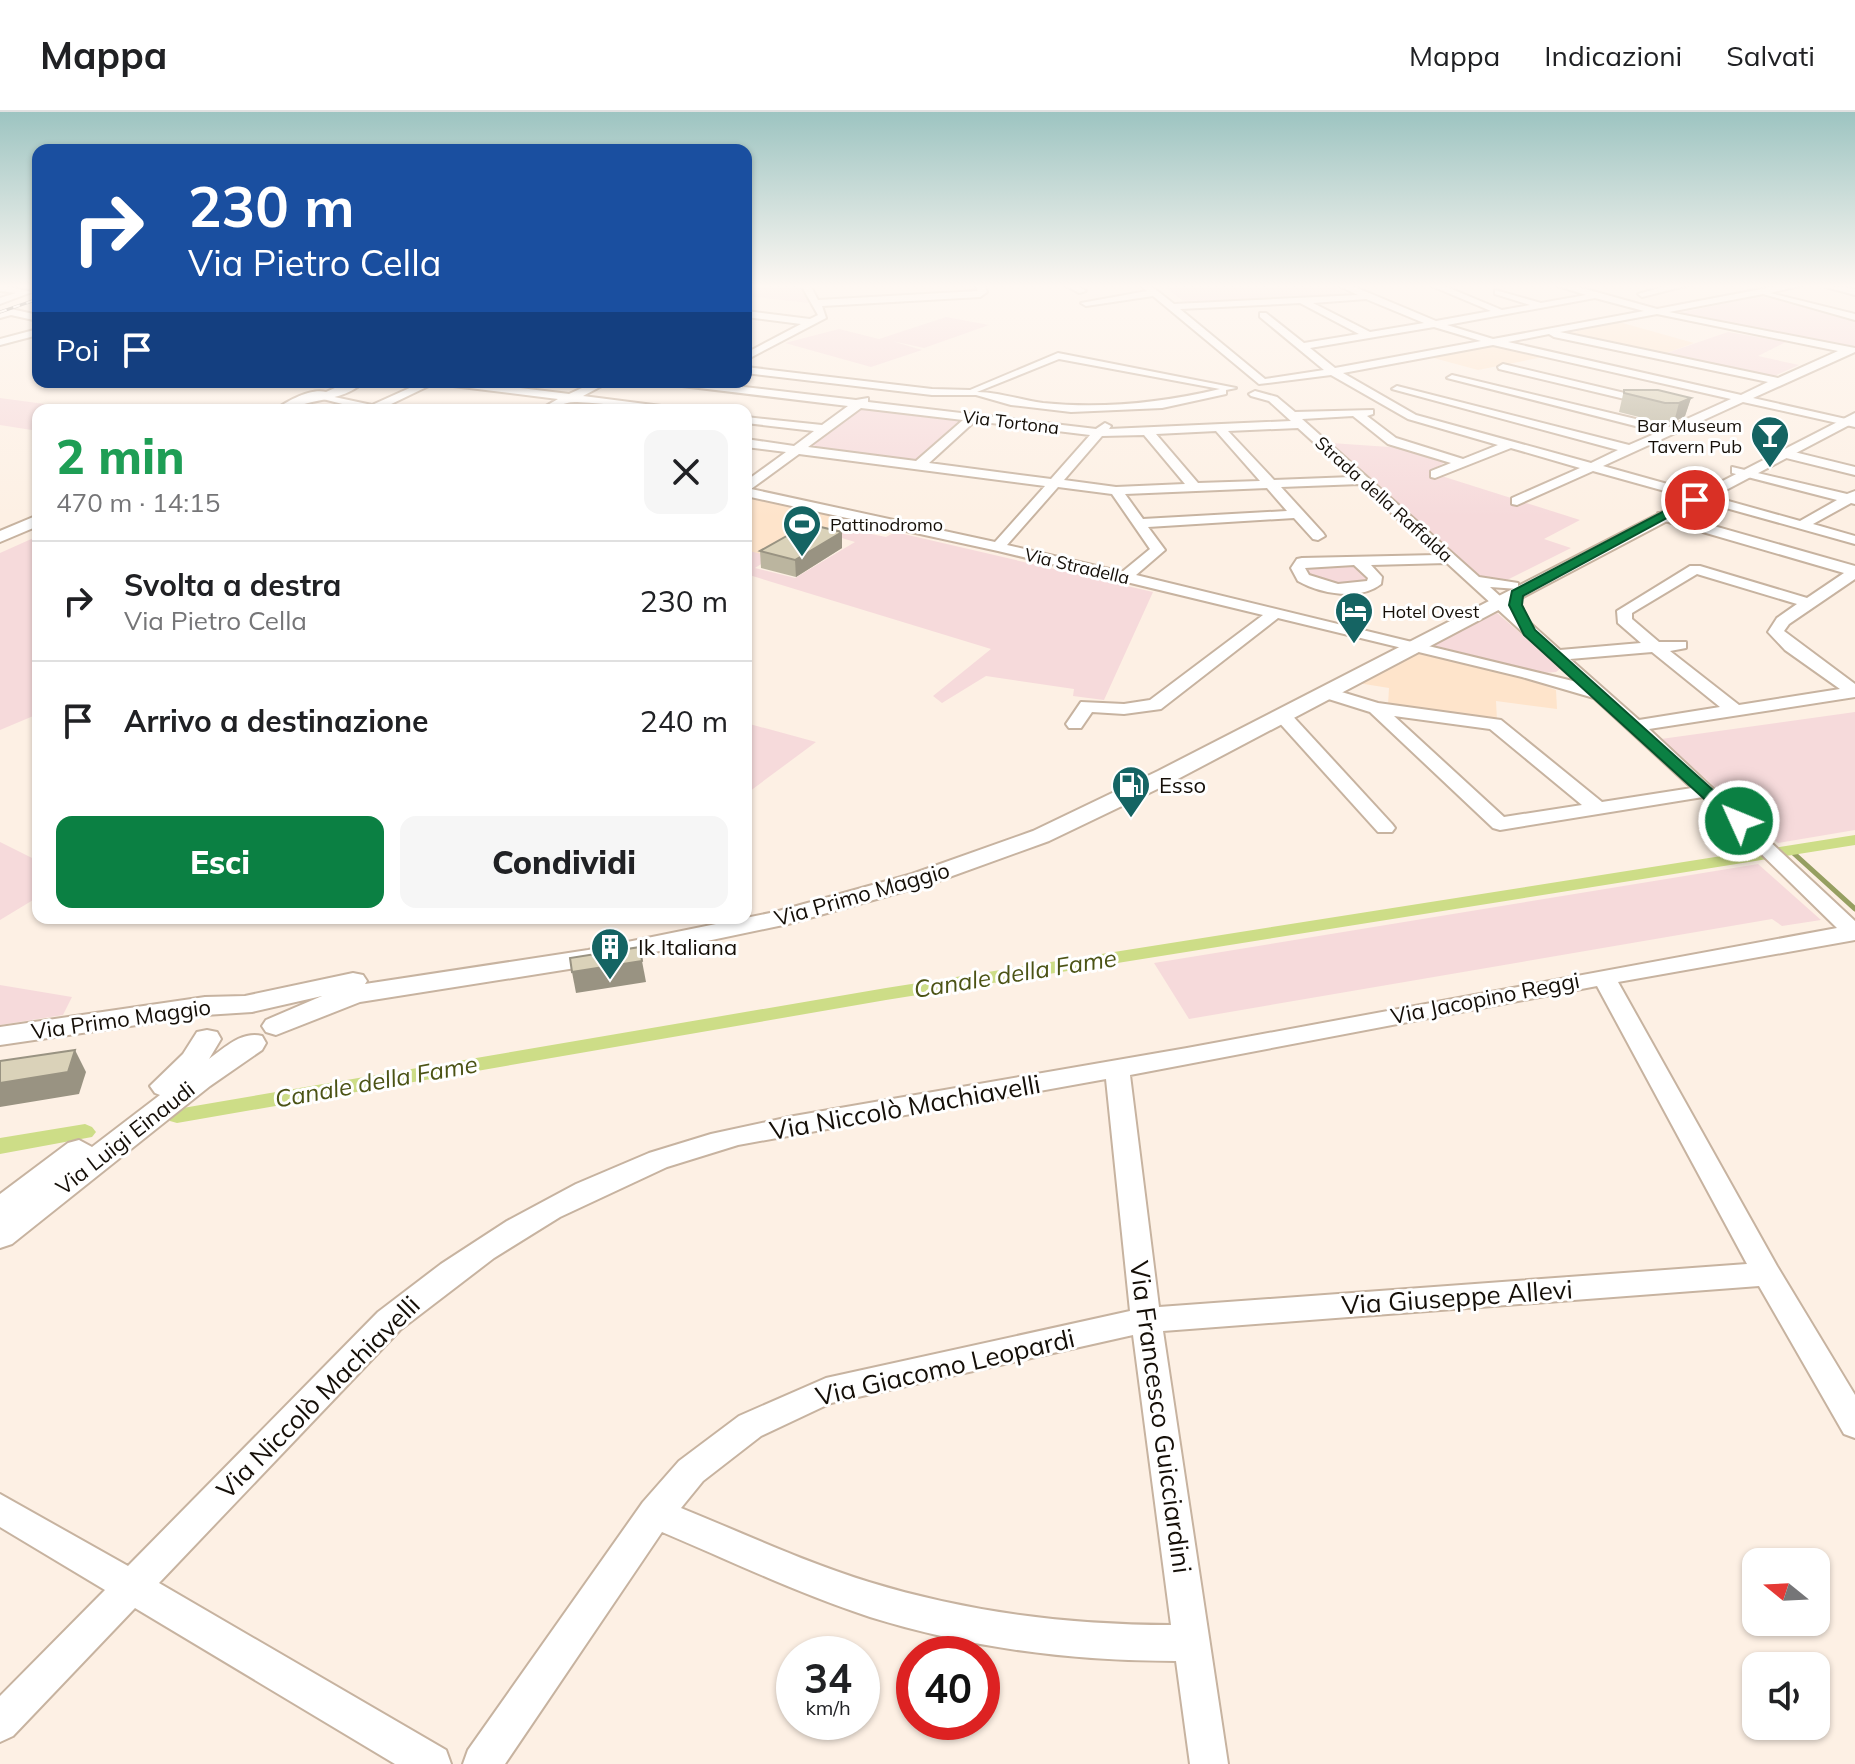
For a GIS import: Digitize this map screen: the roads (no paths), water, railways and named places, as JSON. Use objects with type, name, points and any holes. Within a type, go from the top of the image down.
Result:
[{"type":"main road","points":[[305,404],[336,388]]},
{"type":"main road","points":[[300,404],[343,388]]},
{"type":"main road","points":[[1515,590],[1848,419]]},
{"type":"main road","points":[[1407,645],[1663,516],[1693,496]]},
{"type":"main road","points":[[0,534],[32,520]]},
{"type":"main road","name":"Via Primo Maggio","points":[[0,1049],[164,1025],[193,1027],[220,1047],[230,1048],[310,1010],[355,994],[588,958],[689,938],[779,919],[921,879],[1041,836],[1166,776],[1407,645]]},
{"type":"main road","name":"Via Primo Maggio","points":[[752,911],[909,869],[1028,826],[1407,645]]},
{"type":"main road","name":"Via Primo Maggio","points":[[0,1036],[205,1006],[247,1004],[356,980],[572,947],[692,924]]},
{"type":"main road","points":[[247,1004],[263,1004],[277,1012],[264,1034]]},
{"type":"main road","name":"Via Luigi Einaudi","points":[[0,1211],[179,1075],[203,1051],[213,1019],[247,1004]]},
{"type":"main road","name":"Via Luigi Einaudi","points":[[0,1235],[200,1079],[264,1034]]},
{"type":"street","points":[[983,391],[1045,362]]},
{"type":"street","points":[[1090,362],[1240,389],[1269,388],[1300,378],[1386,362]]},
{"type":"street","name":"Strada della Raffalda","points":[[1236,362],[1269,388],[1296,420],[1707,791],[1854,932]]},
{"type":"street","points":[[1320,362],[1399,411],[1433,425],[1855,540]]},
{"type":"street","points":[[1491,370],[1529,362]]},
{"type":"street","points":[[1579,362],[1742,399],[1848,419]]},
{"type":"street","points":[[1687,362],[1776,381]]},
{"type":"street","points":[[1517,501],[1673,432],[1776,381],[1824,362]]},
{"type":"street","points":[[1503,367],[1664,405]]},
{"type":"street","points":[[1240,389],[1244,370]]},
{"type":"street","points":[[752,371],[947,392],[983,391],[1106,410],[1152,407],[1240,389]]},
{"type":"street","points":[[1438,381],[1478,373]]},
{"type":"street","points":[[1452,378],[1673,432]]},
{"type":"street","points":[[1371,394],[1425,383]]},
{"type":"street","points":[[752,484],[883,386]]},
{"type":"street","points":[[388,404],[420,388]]},
{"type":"street","points":[[494,388],[615,404]]},
{"type":"street","points":[[560,404],[593,388]]},
{"type":"street","points":[[657,404],[687,388]]},
{"type":"street","name":"Via Tortona","points":[[735,388],[1101,433],[1219,428],[1355,412],[1399,411]]},
{"type":"street","name":"Strada della Raffalda","points":[[1240,389],[1269,388]]},
{"type":"street","points":[[1397,389],[1632,450]]},
{"type":"street","points":[[320,397],[354,404]]},
{"type":"street","points":[[1679,408],[1708,415]]},
{"type":"street","points":[[998,547],[1101,433],[1107,420],[1106,410]]},
{"type":"street","points":[[1355,412],[1392,441],[1464,463]]},
{"type":"street","points":[[918,466],[973,417]]},
{"type":"street","points":[[752,421],[824,429]]},
{"type":"street","points":[[1219,428],[1318,536]]},
{"type":"street","points":[[1147,431],[1194,487]]},
{"type":"street","points":[[752,444],[1116,491],[1362,480]]},
{"type":"street","points":[[1435,474],[1508,445]]},
{"type":"street","points":[[1779,452],[1855,471]]},
{"type":"street","points":[[1742,471],[1853,498]]},
{"type":"street","name":"Via Stradella","points":[[752,490],[1275,613],[1316,604],[1407,645],[1527,673]]},
{"type":"street","points":[[1116,491],[1158,550],[1125,577]]},
{"type":"street","points":[[1802,525],[1853,498]]},
{"type":"street","points":[[1139,523],[1298,514]]},
{"type":"street","points":[[1663,516],[1852,576]]},
{"type":"street","points":[[1359,562],[1375,577],[1374,584],[1316,604],[1299,564],[1311,560],[1449,559]]},
{"type":"street","points":[[1737,712],[1627,624],[1625,611],[1689,570],[1705,571],[1809,603]]},
{"type":"street","points":[[1852,576],[1783,621],[1776,632],[1791,647],[1855,692]]},
{"type":"street","points":[[1473,581],[1515,590],[1515,605],[1529,632]]},
{"type":"street","points":[[1075,724],[1087,706],[1124,709],[1155,705],[1275,613]]},
{"type":"street","points":[[1555,655],[1680,645]]},
{"type":"street","points":[[1527,673],[1551,676],[1573,672]]},
{"type":"street","points":[[1527,673],[1598,694]]},
{"type":"street","points":[[1325,692],[1376,708],[1495,724],[1597,808]]},
{"type":"street","points":[[1633,726],[1855,692]]},
{"type":"street","points":[[1376,708],[1500,824],[1707,791]]},
{"type":"street","points":[[1282,715],[1385,828]]},
{"type":"street","name":"Via Jacopino Reggi","points":[[1117,1069],[1603,976],[1854,932]]},
{"type":"street","points":[[1603,976],[1767,1274],[1855,1424]]},
{"type":"street","name":"Via Francesco Guicciardini","points":[[1117,1069],[1146,1320],[1209,1764]]},
{"type":"street","name":"Via Niccolò Machiavelli","points":[[0,1723],[389,1321],[453,1269],[553,1206],[662,1158],[716,1143],[817,1121],[1117,1069]]},
{"type":"street","name":"Via Giuseppe Allevi","points":[[1146,1320],[1767,1274]]},
{"type":"street","name":"Via Giacomo Leopardi","points":[[482,1764],[655,1513],[691,1471],[750,1426],[826,1391],[1146,1320]]},
{"type":"street","points":[[0,1509],[432,1764]]},
{"type":"street","points":[[655,1513],[897,1608],[1006,1632],[1151,1644],[1193,1643]]},
{"type":"waterway","name":"Canale della Fame","points":[[177,1116],[886,994],[1855,840]]},
{"type":"waterway","points":[[1790,850],[1855,909]]},
{"type":"waterway","name":"Canale della Fame","points":[[0,1146],[85,1132]]},
{"type":"place","name":"Bar Museum Tavern Pub","points":[[1770,469]]},
{"type":"place","name":"Pattinodromo","points":[[802,558]]},
{"type":"place","name":"Hotel Ovest","points":[[1354,645]]},
{"type":"place","name":"Esso","points":[[1131,819]]},
{"type":"place","name":"Ik Italiana","points":[[610,981]]}]
